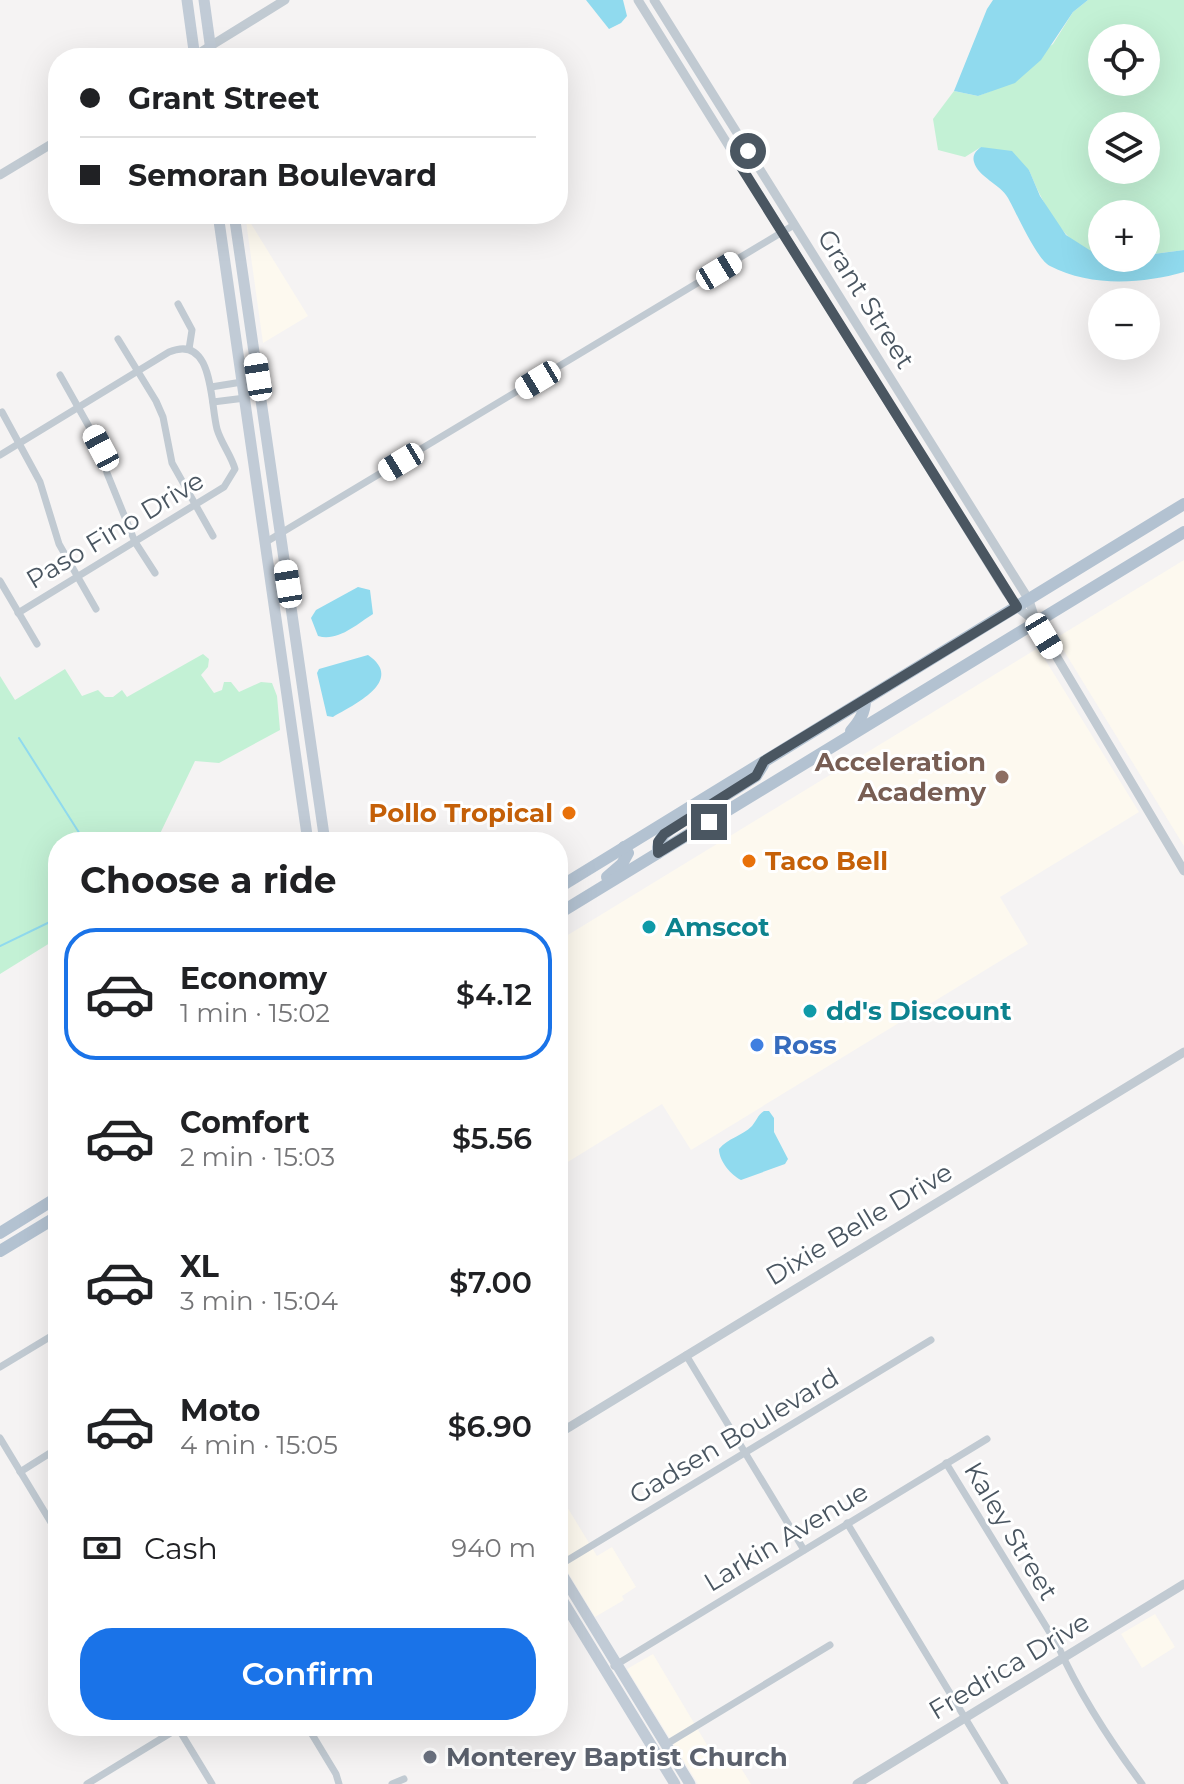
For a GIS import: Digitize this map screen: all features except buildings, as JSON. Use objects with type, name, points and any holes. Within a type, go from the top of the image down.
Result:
[{"type":"main road","points":[[187,0],[193,48]]},
{"type":"main road","points":[[204,0],[210,48]]},
{"type":"main road","points":[[220,224],[307,832]]},
{"type":"main road","points":[[223,224],[230,234],[244,288]]},
{"type":"main road","points":[[235,224],[322,832]]},
{"type":"main road","points":[[226,267],[238,312],[245,364],[258,377]]},
{"type":"main road","points":[[242,382],[254,400],[270,466]]},
{"type":"main road","points":[[568,882],[1184,504]]},
{"type":"main road","points":[[568,908],[1184,532]]},
{"type":"main road","points":[[283,664],[293,688],[301,739],[312,750]]},
{"type":"main road","points":[[843,740],[859,721],[865,700]]},
{"type":"main road","points":[[296,757],[308,767],[321,832]]},
{"type":"main road","points":[[658,853],[658,842],[664,834],[756,776],[764,761]]},
{"type":"main road","points":[[595,892],[626,858],[628,853],[624,847]]},
{"type":"main road","points":[[0,1233],[48,1203]]},
{"type":"main road","points":[[0,1251],[48,1222]]},
{"type":"main road","points":[[568,1583],[690,1784]]},
{"type":"main road","points":[[568,1609],[675,1784]]},
{"type":"street","points":[[217,48],[285,0]]},
{"type":"street","name":"Grant Street","points":[[638,0],[1017,607],[1036,622]]},
{"type":"street","name":"Grant Street","points":[[654,0],[1029,600],[1036,622],[1184,871]]},
{"type":"street","points":[[733,154],[742,141]]},
{"type":"street","points":[[0,175],[48,146]]},
{"type":"street","points":[[733,154],[748,151]]},
{"type":"street","points":[[266,542],[794,225]]},
{"type":"street","points":[[0,455],[169,352],[177,348],[189,349],[192,330],[178,304]]},
{"type":"street","points":[[832,311],[843,304]]},
{"type":"street","points":[[842,327],[853,320]]},
{"type":"street","points":[[118,339],[163,417],[172,463],[213,536]]},
{"type":"street","name":"Paso Fino Drive","points":[[18,613],[224,487],[235,469],[218,432],[206,367],[189,349]]},
{"type":"street","points":[[60,375],[101,448],[107,473],[135,542],[155,573]]},
{"type":"street","points":[[211,387],[242,382]]},
{"type":"street","points":[[213,402],[245,398]]},
{"type":"street","points":[[896,415],[908,407]]},
{"type":"street","points":[[2,412],[40,482],[59,544],[96,609]]},
{"type":"street","points":[[943,491],[955,484]]},
{"type":"street","points":[[0,581],[37,644]]},
{"type":"street","name":"Dixie Belle Drive","points":[[568,1428],[1184,1052]]},
{"type":"street","points":[[0,1367],[48,1338]]},
{"type":"street","name":"Gadsen Boulevard","points":[[568,1561],[931,1340]]},
{"type":"street","points":[[686,1355],[804,1550]]},
{"type":"street","points":[[0,1438],[48,1518]]},
{"type":"street","name":"Larkin Avenue","points":[[607,1673],[617,1664],[987,1439]]},
{"type":"street","points":[[20,1472],[48,1454]]},
{"type":"street","name":"Kaley Street","points":[[946,1463],[1116,1749],[1142,1784]]},
{"type":"street","points":[[847,1523],[1005,1784]]},
{"type":"street","name":"Fredrica Drive","points":[[857,1784],[1184,1584]]},
{"type":"street","points":[[657,1755],[666,1744],[830,1645]]},
{"type":"street","points":[[87,1784],[164,1736]]},
{"type":"street","points":[[184,1736],[212,1784]]},
{"type":"street","points":[[313,1736],[339,1784]]},
{"type":"street","points":[[392,1784],[404,1779]]},
{"type":"shaded area","points":[[246,224],[251,224],[308,316],[263,343]]},
{"type":"shaded area","points":[[1184,560],[1184,846],[1056,638]]},
{"type":"shaded area","points":[[1038,648],[1139,812],[1000,897],[1028,944],[691,1150],[662,1104],[568,1162],[568,935]]},
{"type":"shaded area","points":[[568,1508],[597,1556],[612,1547],[636,1587],[622,1596],[624,1600],[595,1617],[568,1572]]},
{"type":"shaded area","points":[[1155,1614],[1175,1647],[1142,1668],[1121,1634]]},
{"type":"shaded area","points":[[653,1654],[719,1765],[734,1757],[751,1784],[698,1784],[627,1669]]},
{"type":"green space","points":[[1088,0],[1184,0],[1184,250],[1160,253],[1160,200],[1088,200],[1088,251],[1076,244],[1056,222],[1029,170],[981,147],[965,157],[938,150],[933,119],[954,91],[978,96],[991,91],[1053,44],[1073,12]]},
{"type":"green space","points":[[203,654],[209,659],[208,667],[201,675],[214,693],[222,690],[224,682],[231,682],[239,692],[261,682],[272,683],[277,696],[280,730],[219,763],[195,761],[161,832],[48,832],[48,944],[0,974],[0,676],[15,700],[65,669],[82,696],[98,690],[105,697],[113,697],[122,690],[127,697]]},
{"type":"water","points":[[586,0],[623,0],[627,16],[609,29]]},
{"type":"water","points":[[993,0],[1088,0],[1073,12],[1041,60],[1015,83],[978,96],[954,91],[987,9]]},
{"type":"water","points":[[981,147],[1012,151],[1029,170],[1040,196],[1066,235],[1088,249],[1088,272],[1160,272],[1160,253],[1184,250],[1184,272],[1151,279],[1116,281],[1082,277],[1050,266],[1033,246],[1008,198],[976,167],[976,152]]},
{"type":"water","points":[[358,587],[370,590],[373,614],[340,634],[318,636],[311,618],[316,610]]},
{"type":"water","points":[[368,655],[378,665],[381,674],[379,683],[352,706],[333,717],[327,716],[317,673],[319,669]]},
{"type":"water","points":[[764,1111],[769,1111],[774,1118],[774,1132],[788,1159],[785,1164],[741,1180],[726,1167],[719,1149],[752,1126]]},
{"type":"waterway","points":[[19,738],[79,832]]},
{"type":"waterway","points":[[0,946],[48,923]]},
{"type":"place","name":"Acceleration Academy","points":[[1002,777]]},
{"type":"place","name":"Pollo Tropical","points":[[569,813]]},
{"type":"place","name":"Taco Bell","points":[[749,861]]},
{"type":"place","name":"Amscot","points":[[649,927]]},
{"type":"place","name":"dd's Discount","points":[[810,1011]]},
{"type":"place","name":"Ross","points":[[757,1045]]},
{"type":"place","name":"Monterey Baptist Church","points":[[430,1757]]},
{"type":"route","points":[[709,822],[658,853],[658,842],[664,834],[756,776],[764,761],[1017,607],[733,154],[742,141],[748,151]]}]
